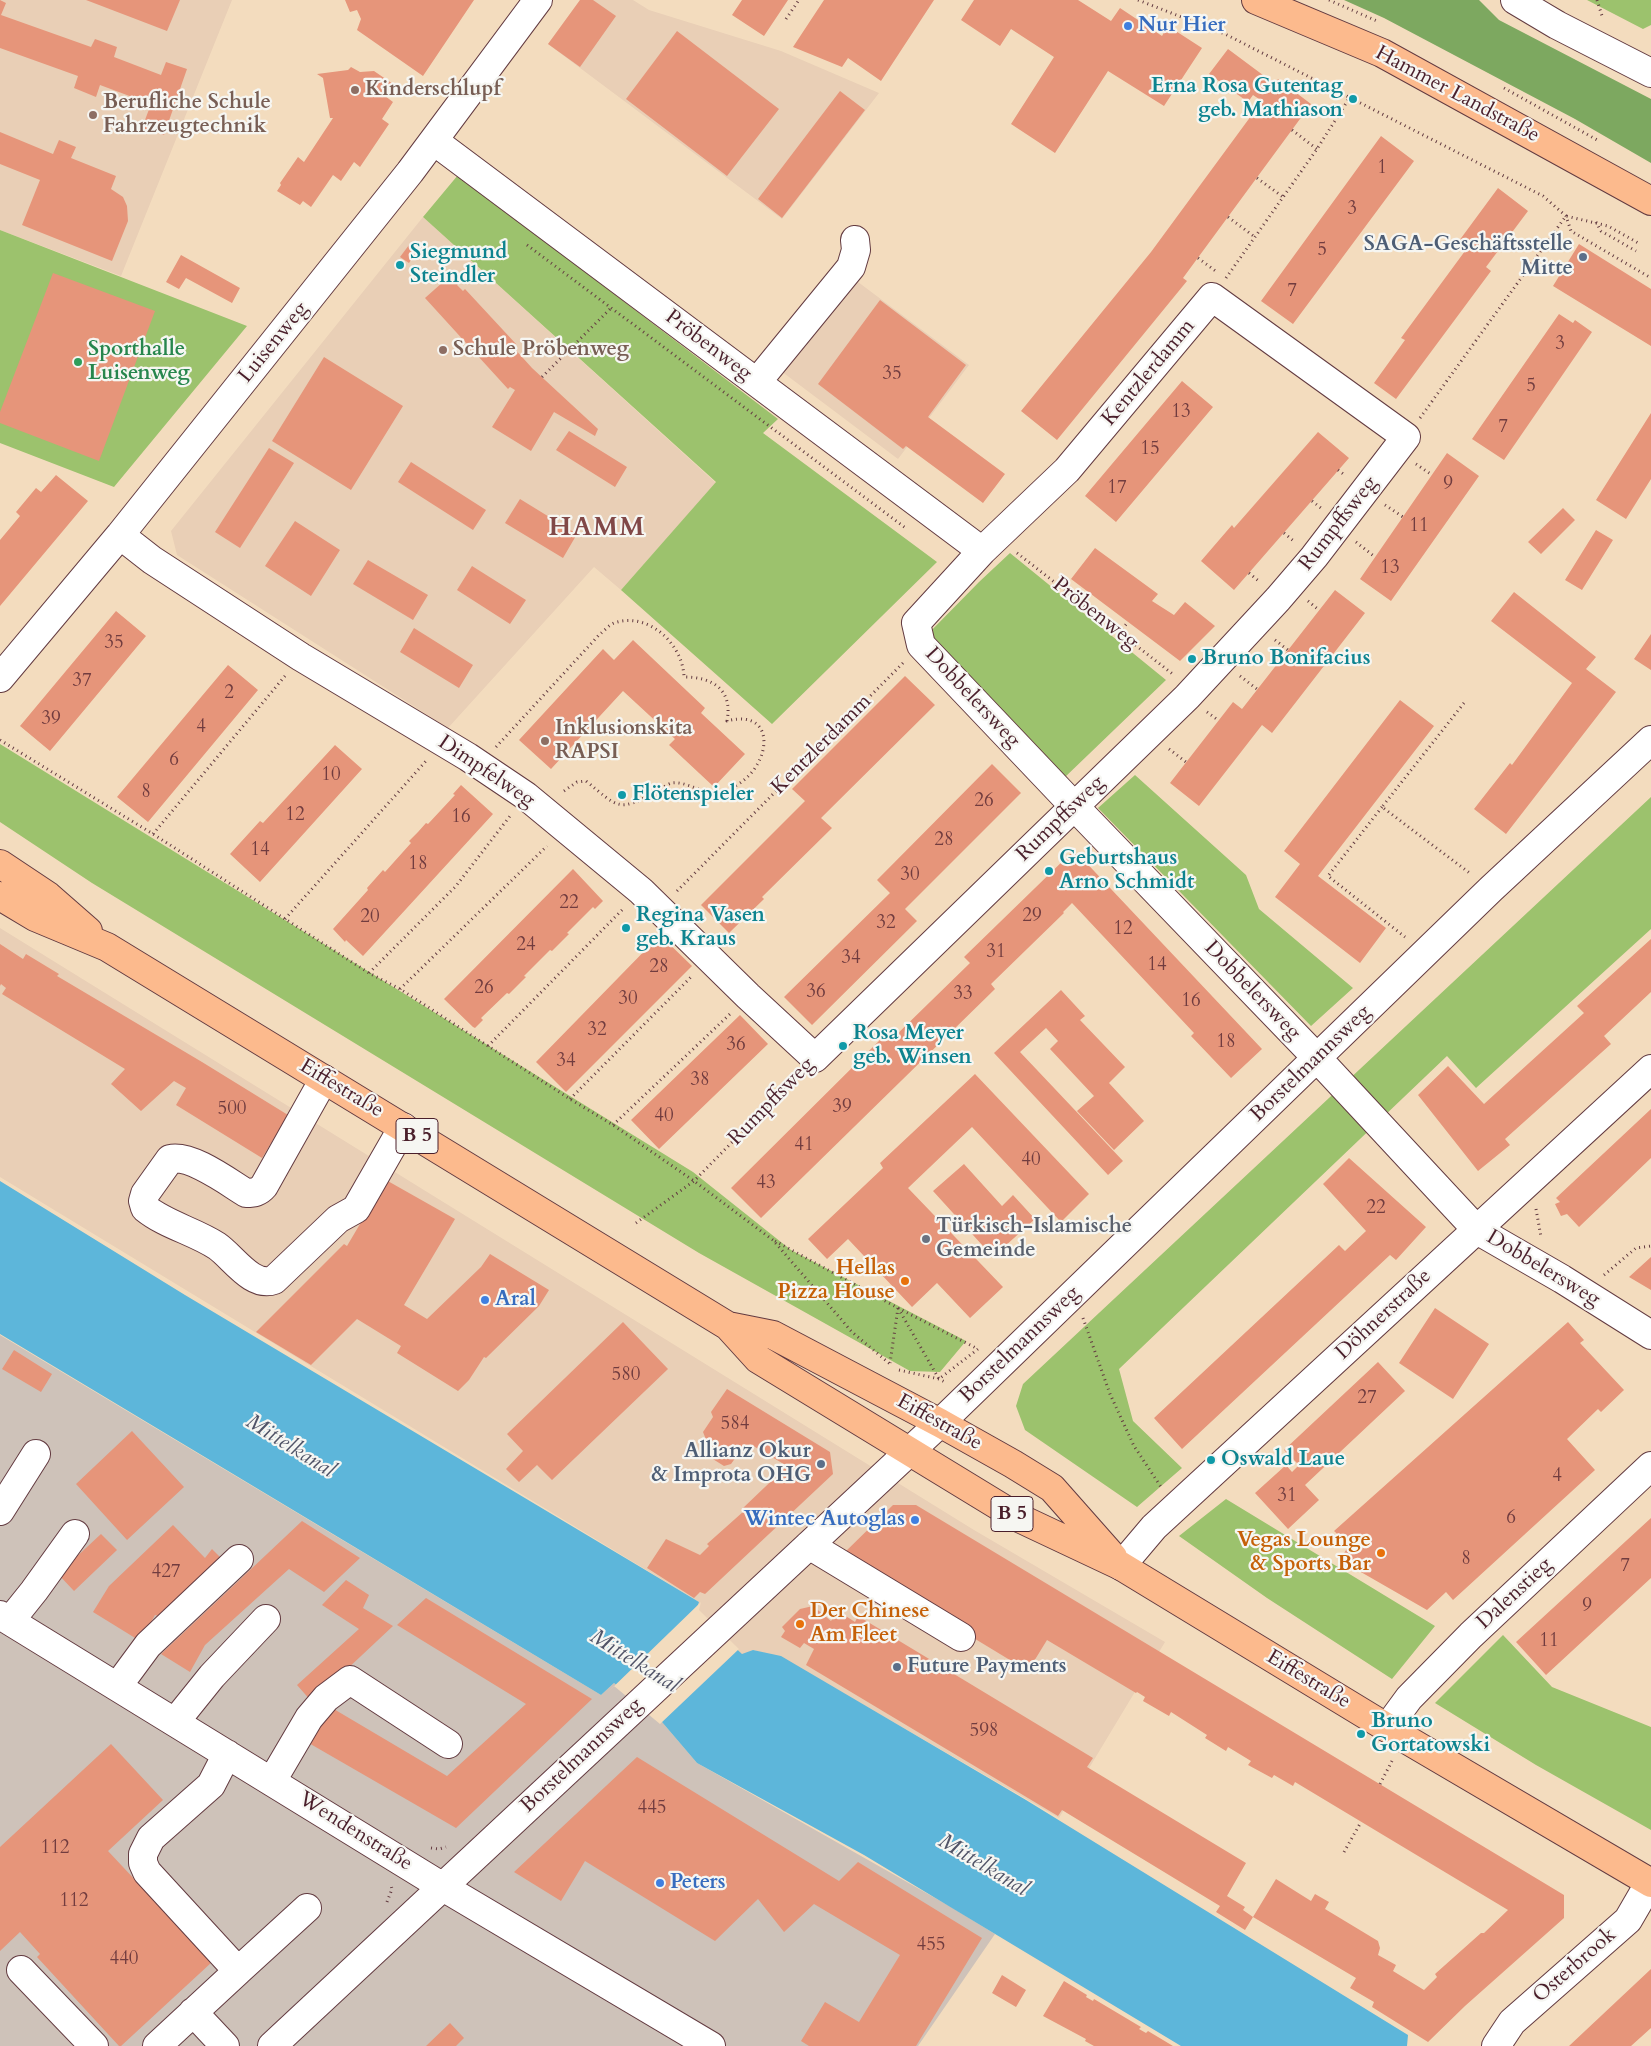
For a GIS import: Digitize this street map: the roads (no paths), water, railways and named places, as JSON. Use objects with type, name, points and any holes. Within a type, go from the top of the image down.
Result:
[{"type":"main road","name":"Hammer Landstraße","points":[[1256,0],[1382,53],[1651,201]]},
{"type":"main road","name":"Eiffestraße","points":[[0,864],[48,896],[107,947]]},
{"type":"main road","name":"Eiffestraße","points":[[0,896],[34,917],[107,947],[403,1127],[728,1326],[758,1359],[1017,1517],[1121,1566],[1387,1728],[1651,1883]]},
{"type":"main road","name":"Eiffestraße","points":[[728,1326],[773,1335],[940,1423],[1013,1464],[1052,1488],[1121,1566]]},
{"type":"street","name":"Luisenweg","points":[[0,678],[120,535],[434,141],[538,0]]},
{"type":"street","points":[[1515,0],[1557,25],[1651,73]]},
{"type":"street","name":"Pröbenweg","points":[[434,141],[757,382],[989,544]]},
{"type":"street","points":[[757,382],[851,267],[856,250],[855,240]]},
{"type":"street","name":"Kentzlerdamm","points":[[919,634],[989,544],[1067,470],[1219,288],[1406,436]]},
{"type":"street","name":"Rumpffsweg","points":[[815,1058],[1193,690],[1278,599],[1314,557],[1406,436]]},
{"type":"street","name":"Dimpfelweg","points":[[120,535],[152,560],[302,656],[479,765],[533,801],[650,900],[748,996],[815,1058]]},
{"type":"street","name":"Dobbelersweg","points":[[919,634],[1074,806],[1316,1058],[1476,1230],[1584,1293],[1651,1336]]},
{"type":"street","name":"Borstelmannsweg","points":[[272,2046],[940,1423],[1491,889],[1651,740]]},
{"type":"street","name":"Döhnerstraße","points":[[1121,1566],[1154,1526],[1651,1069]]},
{"type":"street","points":[[324,1079],[260,1191],[246,1193],[190,1160],[177,1157],[170,1159],[145,1194],[143,1201],[145,1208],[217,1246],[254,1278],[268,1282],[274,1280],[338,1219],[356,1209],[403,1127]]},
{"type":"street","points":[[0,1511],[36,1454]]},
{"type":"street","name":"Dalenstieg","points":[[1387,1728],[1409,1698],[1471,1635],[1651,1466]]},
{"type":"street","points":[[5,1618],[34,1592],[75,1534]]},
{"type":"street","points":[[808,1545],[961,1637]]},
{"type":"street","points":[[117,1687],[148,1645],[239,1559]]},
{"type":"street","name":"Wendenstraße","points":[[5,1618],[443,1886],[710,2046]]},
{"type":"street","points":[[175,1722],[212,1676],[266,1619]]},
{"type":"street","points":[[272,1781],[309,1718],[326,1698],[350,1680],[448,1744]]},
{"type":"street","points":[[227,1754],[211,1785],[151,1838],[143,1854],[143,1863],[147,1872],[238,1971]]},
{"type":"street","name":"Osterbrook","points":[[1496,2046],[1512,2022],[1628,1920],[1651,1883]]},
{"type":"street","points":[[157,2046],[307,1908]]},
{"type":"street","points":[[21,1970],[94,2046]]},
{"type":"street","points":[[193,2012],[225,2046]]},
{"type":"water","name":"Mittelkanal","points":[[0,1181],[185,1295],[699,1602],[696,1611],[742,1654],[753,1650],[781,1656],[1026,1800],[1408,2035],[1407,2046],[1181,2046],[864,1855],[697,1763],[662,1722],[614,1683],[601,1695],[0,1334]]},
{"type":"place","name":"Nur Hier","points":[[1128,26]]},
{"type":"place","name":"Kinderschlupf","points":[[355,90]]},
{"type":"place","name":"Erna Rosa Gutentag geb. Mathiason","points":[[1353,99]]},
{"type":"place","name":"Berufliche Schule Fahrzeugtechnik","points":[[93,115]]},
{"type":"place","name":"SAGA-Geschäftsstelle Mitte","points":[[1583,257]]},
{"type":"place","name":"Siegmund Steindler","points":[[400,265]]},
{"type":"place","name":"Schule Pröbenweg","points":[[443,350]]},
{"type":"place","name":"Sporthalle Luisenweg","points":[[78,362]]},
{"type":"place","name":"Bruno Bonifacius","points":[[1192,659]]},
{"type":"place","name":"Inklusionskita RAPSI","points":[[545,741]]},
{"type":"place","name":"Flötenspieler","points":[[622,795]]},
{"type":"place","name":"Geburtshaus Arno Schmidt","points":[[1049,871]]},
{"type":"place","name":"Regina Vasen geb. Kraus","points":[[626,928]]},
{"type":"place","name":"Rosa Meyer geb. Winsen","points":[[843,1046]]},
{"type":"place","name":"Türkisch-Islamische Gemeinde","points":[[926,1239]]},
{"type":"place","name":"Hellas Pizza House","points":[[905,1281]]},
{"type":"place","name":"Aral","points":[[485,1300]]},
{"type":"place","name":"Oswald Laue","points":[[1211,1460]]},
{"type":"place","name":"Allianz Okur & Improta OHG","points":[[821,1464]]},
{"type":"place","name":"Wintec Autoglas","points":[[915,1520]]},
{"type":"place","name":"Vegas Lounge & Sports Bar","points":[[1381,1553]]},
{"type":"place","name":"Der Chinese Am Fleet","points":[[800,1624]]},
{"type":"place","name":"Future Payments","points":[[897,1667]]},
{"type":"place","name":"Bruno Gortatowski","points":[[1361,1734]]},
{"type":"place","name":"Peters","points":[[660,1883]]},
{"type":"district","name":"HAMM","points":[[597,529]]}]
